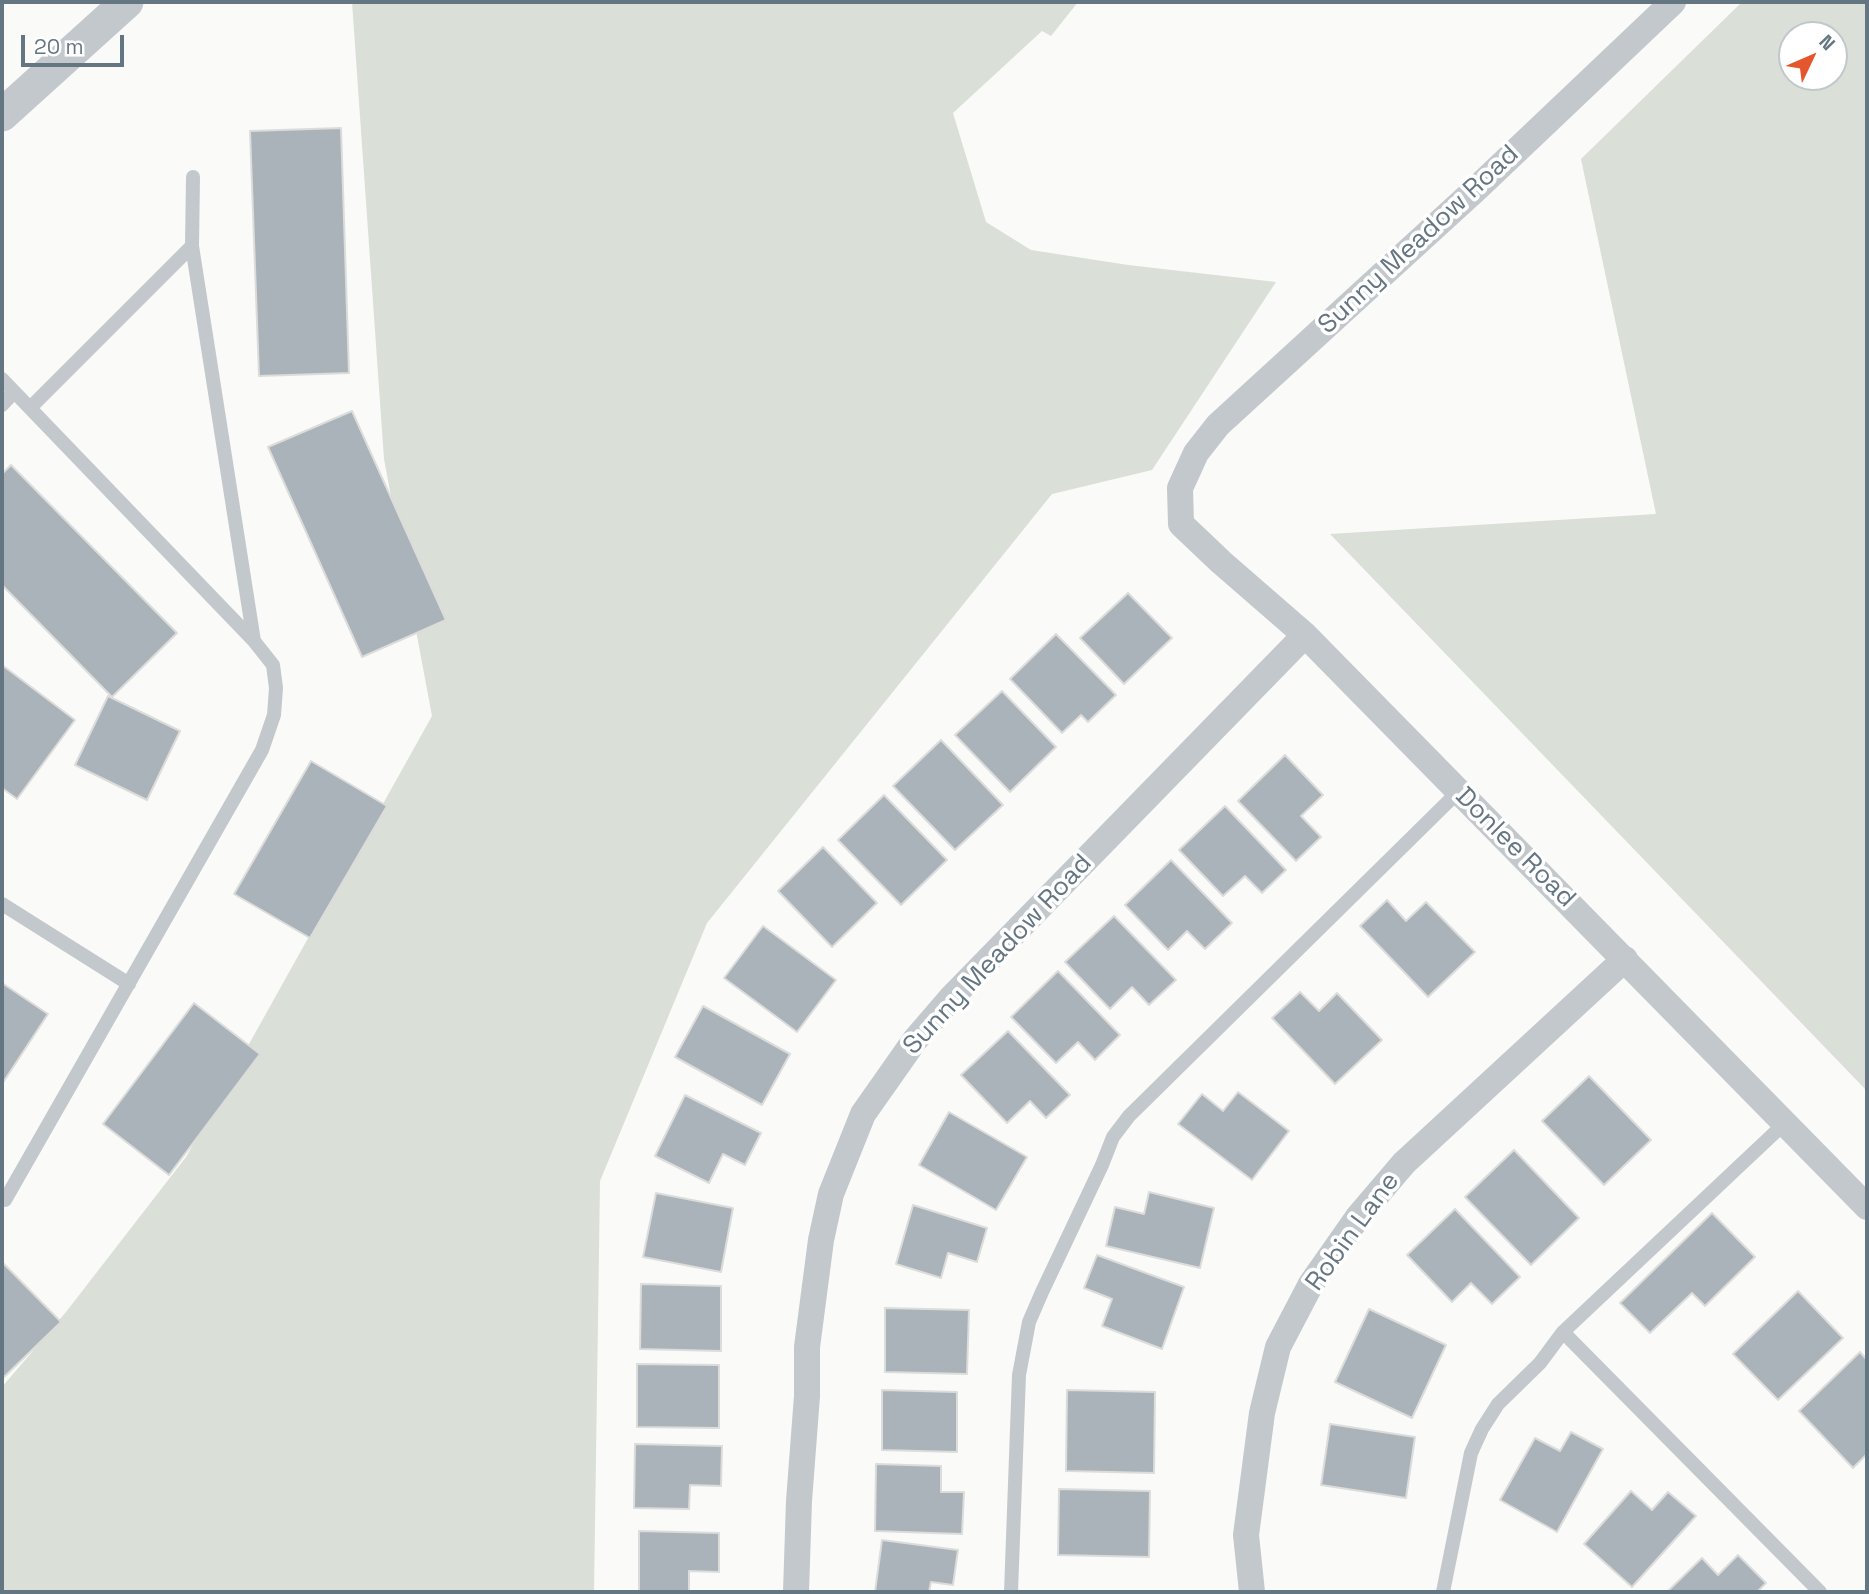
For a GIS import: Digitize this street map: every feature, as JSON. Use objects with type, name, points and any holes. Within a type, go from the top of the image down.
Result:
[{"type":"street","points":[[2,115],[127,2]]},
{"type":"street","name":"Sunny Meadow Road","points":[[1180,488],[1196,453],[1218,425],[1475,190],[1673,2]]},
{"type":"street","name":"Donlee Road","points":[[1180,488],[1181,524],[1305,635],[1867,1207]]},
{"type":"street","name":"Sunny Meadow Road","points":[[796,1592],[807,1396],[807,1347],[821,1240],[831,1194],[863,1114],[915,1040],[953,997],[1305,635]]},
{"type":"street","name":"Robin Lane","points":[[1252,1592],[1246,1535],[1262,1413],[1279,1347],[1311,1284],[1358,1217],[1404,1163],[1625,960]]},
{"type":"lane","points":[[193,177],[192,246],[254,641]]},
{"type":"lane","points":[[30,408],[192,246]]},
{"type":"lane","points":[[2,379],[254,641],[273,665],[276,688],[274,715],[262,750],[3,1202]]},
{"type":"lane","points":[[2,405],[14,392]]},
{"type":"lane","points":[[1011,1592],[1019,1375],[1029,1322],[1113,1137],[1129,1116],[1459,791]]},
{"type":"lane","points":[[2,904],[129,984]]},
{"type":"lane","points":[[1443,1592],[1471,1453],[1498,1404],[1540,1363],[1563,1332],[1785,1123]]},
{"type":"lane","points":[[1563,1332],[1820,1592]]},
{"type":"shaded area","points":[[352,2],[1078,2],[1051,36],[1042,31],[953,113],[986,222],[1031,250],[1128,265],[1276,282],[1152,470],[1052,494],[707,923],[600,1181],[594,1592],[2,1592],[2,1387],[66,1312],[186,1157],[432,716],[384,459]]},
{"type":"shaded area","points":[[1742,2],[1867,2],[1867,1091],[1330,534],[1656,514],[1581,159]]},
{"type":"building","points":[[341,128],[349,373],[259,376],[250,131]]},
{"type":"building","points":[[352,411],[446,620],[362,657],[268,447]]},
{"type":"building","points":[[11,465],[177,633],[112,697],[2,585],[2,474]]},
{"type":"building","points":[[1128,593],[1172,638],[1124,684],[1080,638]]},
{"type":"building","points":[[1056,634],[1116,695],[1088,722],[1081,715],[1062,733],[1010,679]]},
{"type":"building","points":[[2,665],[75,720],[17,799],[2,788]]},
{"type":"building","points":[[1002,691],[1056,747],[1010,792],[955,735]]},
{"type":"building","points":[[108,696],[180,731],[147,800],[75,765]]},
{"type":"building","points":[[941,740],[1003,805],[955,850],[893,786]]},
{"type":"building","points":[[1285,755],[1323,795],[1301,816],[1321,837],[1296,861],[1238,801]]},
{"type":"building","points":[[311,761],[387,806],[310,938],[234,894]]},
{"type":"building","points":[[884,795],[947,860],[901,905],[838,840]]},
{"type":"building","points":[[1225,806],[1286,870],[1262,893],[1245,876],[1223,896],[1179,850]]},
{"type":"building","points":[[823,847],[877,903],[832,947],[778,891]]},
{"type":"building","points":[[1171,860],[1232,923],[1205,949],[1187,931],[1168,950],[1125,905]]},
{"type":"building","points":[[1387,900],[1406,921],[1426,902],[1475,952],[1428,997],[1360,926]]},
{"type":"building","points":[[1114,916],[1176,980],[1149,1005],[1132,987],[1110,1009],[1065,962]]},
{"type":"building","points":[[763,926],[836,980],[797,1032],[724,978]]},
{"type":"building","points":[[1058,971],[1120,1035],[1095,1060],[1078,1042],[1056,1063],[1011,1017]]},
{"type":"building","points":[[2,983],[48,1014],[2,1084]]},
{"type":"building","points":[[1300,992],[1319,1011],[1337,993],[1382,1040],[1335,1084],[1272,1018]]},
{"type":"building","points":[[194,1003],[260,1054],[169,1175],[103,1124]]},
{"type":"building","points":[[703,1006],[790,1054],[762,1105],[675,1057]]},
{"type":"building","points":[[1008,1031],[1070,1095],[1046,1118],[1030,1101],[1007,1123],[961,1075]]},
{"type":"building","points":[[1589,1076],[1651,1140],[1604,1185],[1542,1121]]},
{"type":"building","points":[[1238,1092],[1289,1131],[1252,1180],[1178,1124],[1202,1094],[1223,1111]]},
{"type":"building","points":[[685,1095],[761,1133],[745,1165],[723,1154],[709,1183],[655,1156]]},
{"type":"building","points":[[949,1112],[1027,1157],[996,1210],[919,1165]]},
{"type":"building","points":[[1514,1150],[1579,1218],[1531,1265],[1465,1197]]},
{"type":"building","points":[[1149,1192],[1214,1208],[1200,1268],[1106,1246],[1115,1207],[1144,1214]]},
{"type":"building","points":[[656,1193],[733,1208],[721,1272],[643,1257]]},
{"type":"building","points":[[913,1205],[987,1228],[977,1262],[948,1253],[941,1278],[896,1264]]},
{"type":"building","points":[[1455,1209],[1520,1277],[1492,1304],[1471,1283],[1452,1302],[1407,1255]]},
{"type":"building","points":[[1712,1213],[1755,1257],[1705,1306],[1692,1293],[1650,1333],[1620,1303]]},
{"type":"building","points":[[1097,1255],[1184,1287],[1162,1349],[1102,1326],[1112,1299],[1084,1288]]},
{"type":"building","points":[[2,1262],[61,1322],[4,1377],[2,1374]]},
{"type":"building","points":[[641,1284],[721,1286],[721,1351],[640,1349]]},
{"type":"building","points":[[1798,1291],[1843,1338],[1778,1400],[1733,1354]]},
{"type":"building","points":[[885,1308],[969,1310],[967,1374],[885,1372]]},
{"type":"building","points":[[1369,1309],[1446,1345],[1412,1418],[1335,1382]]},
{"type":"building","points":[[1860,1352],[1867,1360],[1867,1454],[1853,1468],[1799,1411]]},
{"type":"building","points":[[637,1364],[719,1365],[719,1428],[637,1427]]},
{"type":"building","points":[[882,1390],[957,1392],[957,1452],[882,1450]]},
{"type":"building","points":[[1067,1390],[1155,1392],[1154,1473],[1066,1471]]},
{"type":"building","points":[[1330,1424],[1415,1437],[1406,1498],[1321,1485]]},
{"type":"building","points":[[1571,1432],[1603,1449],[1557,1532],[1500,1500],[1535,1438],[1560,1451]]},
{"type":"building","points":[[635,1444],[722,1446],[721,1486],[690,1485],[689,1509],[634,1508]]},
{"type":"building","points":[[876,1464],[941,1466],[941,1492],[964,1492],[962,1534],[875,1531]]},
{"type":"building","points":[[1059,1489],[1150,1491],[1149,1557],[1058,1555]]},
{"type":"building","points":[[1631,1491],[1652,1510],[1668,1492],[1696,1516],[1632,1587],[1584,1544]]},
{"type":"building","points":[[639,1531],[719,1533],[719,1572],[689,1571],[689,1592],[639,1592]]},
{"type":"building","points":[[882,1540],[958,1550],[953,1585],[931,1582],[929,1592],[875,1592]]},
{"type":"building","points":[[1738,1555],[1766,1583],[1757,1592],[1667,1592],[1702,1558],[1718,1575]]}]
